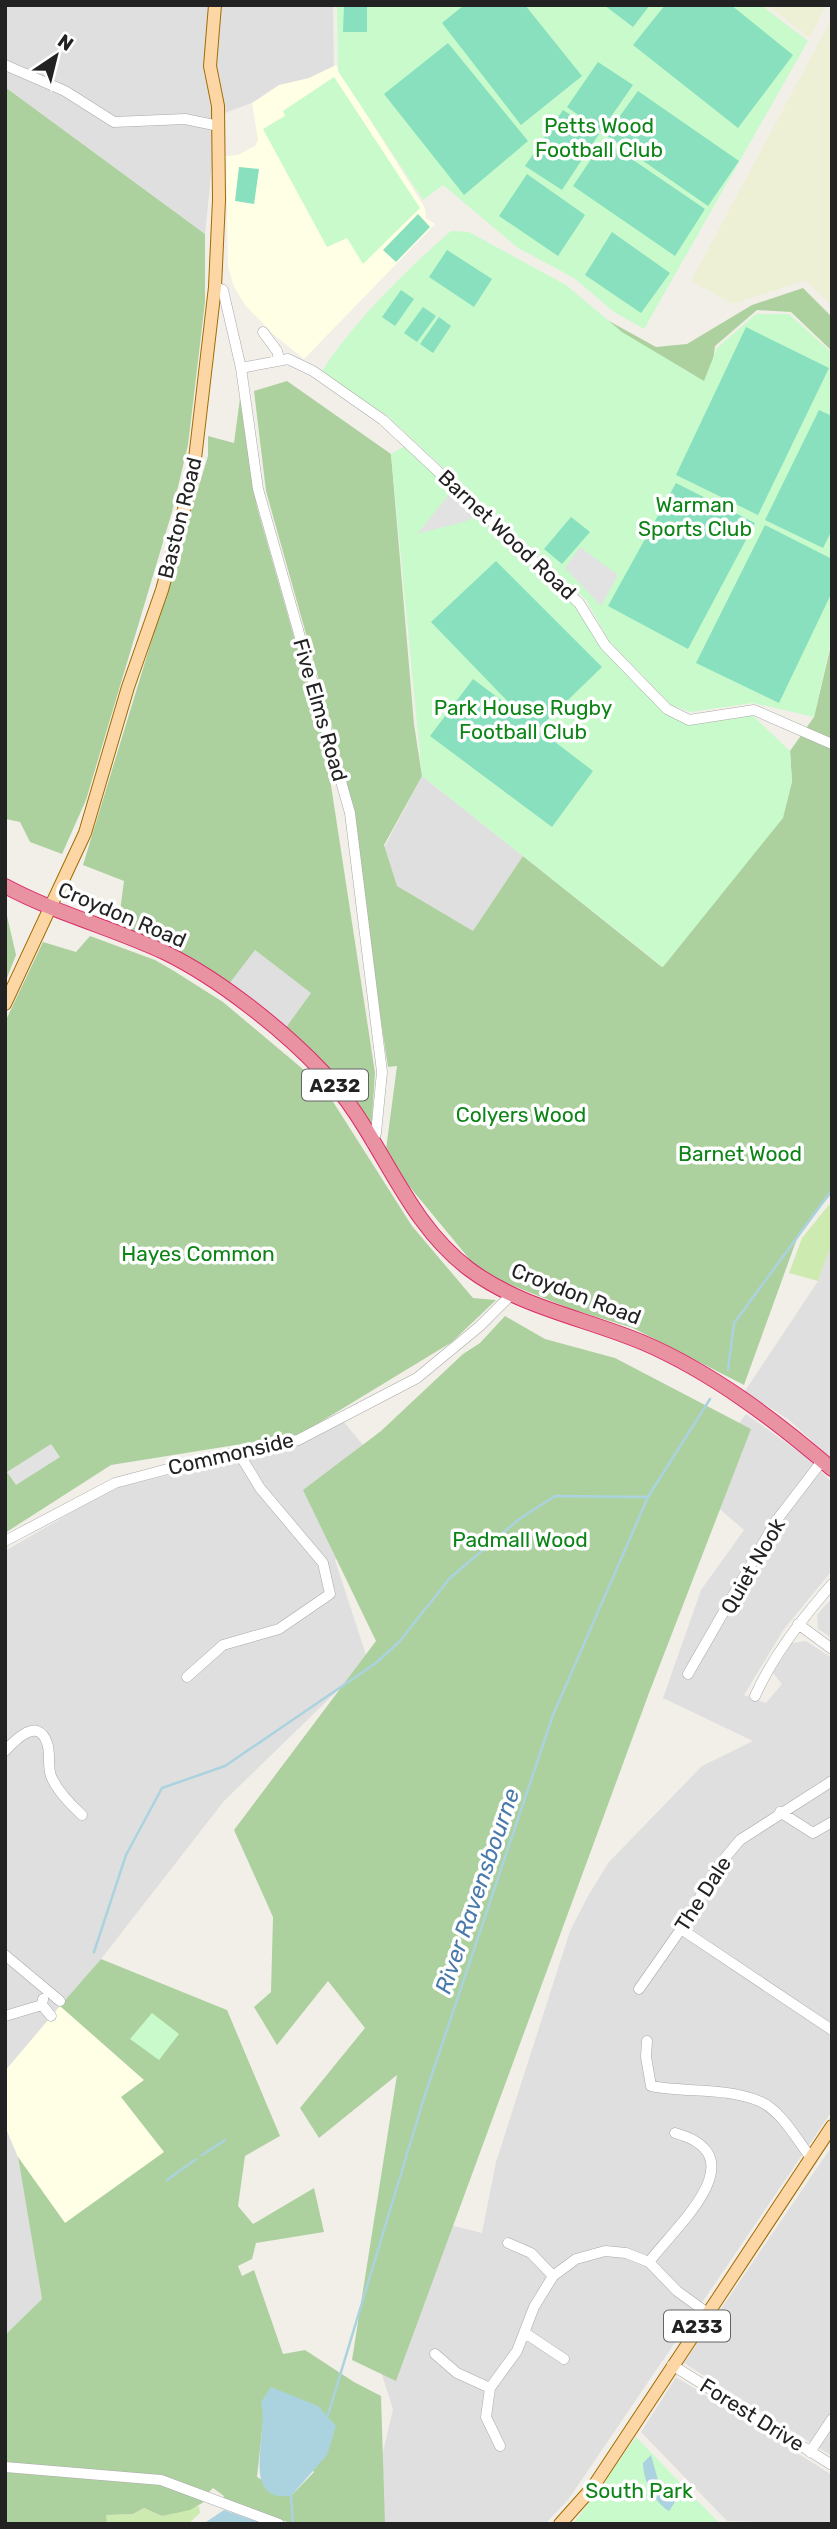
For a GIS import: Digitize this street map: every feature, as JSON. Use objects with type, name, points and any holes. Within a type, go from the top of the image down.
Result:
[{"type":"highway","name":"Croydon Road","points":[[5,886],[50,908],[165,953],[236,999],[321,1070],[345,1099],[409,1203],[446,1248],[469,1269],[511,1295],[642,1342],[690,1366],[747,1404],[827,1465]]},
{"type":"main road","name":"Baston Road","points":[[5,1004],[85,833],[128,687],[162,590],[190,485],[201,417],[215,287],[219,125],[210,66],[215,5]]},
{"type":"main road","name":"A233","points":[[560,2524],[593,2487],[706,2312],[832,2126]]},
{"type":"street","points":[[5,65],[65,91],[114,122],[186,119],[219,125]]},
{"type":"street","name":"Five Elms Road","points":[[215,287],[223,290],[241,368],[258,489],[349,814],[382,1072],[376,1133],[372,1143]]},
{"type":"street","points":[[241,368],[279,359],[277,351],[263,332]]},
{"type":"street","name":"Barnet Wood Road","points":[[279,359],[288,359],[313,371],[383,420],[579,603],[605,645],[667,709],[690,720],[754,710],[832,744]]},
{"type":"street","name":"Commonside","points":[[5,1541],[116,1483],[237,1452],[298,1440],[417,1378],[480,1326],[511,1295]]},
{"type":"street","points":[[187,1677],[223,1646],[279,1629],[330,1594],[323,1563],[260,1488],[237,1452]]},
{"type":"street","name":"Quiet Nook","points":[[688,1674],[776,1521],[827,1465]]},
{"type":"street","points":[[755,1696],[767,1670],[798,1625],[832,1584]]},
{"type":"street","points":[[798,1625],[832,1649]]},
{"type":"street","points":[[5,1751],[24,1732],[34,1730],[42,1735],[47,1743],[50,1774],[68,1801],[82,1815]]},
{"type":"street","name":"The Dale","points":[[639,1989],[740,1840],[832,1781]]},
{"type":"street","points":[[780,1812],[813,1833],[832,1822]]},
{"type":"street","points":[[681,1929],[832,2030]]},
{"type":"street","points":[[5,1955],[60,2001]]},
{"type":"street","points":[[45,1988],[42,2005],[51,2016]]},
{"type":"street","points":[[5,2016],[42,2005]]},
{"type":"street","points":[[647,2041],[646,2057],[651,2086],[728,2094],[761,2102],[788,2126],[811,2158]]},
{"type":"street","points":[[649,2262],[699,2202],[711,2175],[710,2157],[706,2150],[691,2138],[675,2133]]},
{"type":"street","points":[[508,2243],[531,2253],[553,2276]]},
{"type":"street","points":[[500,2446],[486,2417],[490,2388],[525,2333],[534,2307],[553,2276],[576,2259],[606,2251],[626,2253],[649,2262],[677,2291],[706,2312]]},
{"type":"street","points":[[525,2333],[564,2359]]},
{"type":"street","points":[[435,2354],[457,2373],[490,2388]]},
{"type":"street","name":"Forest Drive","points":[[672,2365],[832,2465]]},
{"type":"street","points":[[810,2452],[832,2419]]},
{"type":"street","points":[[5,2468],[161,2480],[279,2524]]},
{"type":"shaded area","points":[[5,5],[333,5],[334,72],[217,116],[205,234],[5,87]]},
{"type":"shaded area","points":[[767,5],[826,5],[810,38]]},
{"type":"shaded area","points":[[832,18],[832,306],[806,280],[733,304],[691,281]]},
{"type":"shaded area","points":[[336,65],[425,208],[426,218],[435,224],[304,359],[273,334],[245,305],[234,287],[228,267],[226,156],[238,155],[255,146],[258,140],[252,103],[279,85],[309,78]]},
{"type":"shaded area","points":[[451,492],[475,515],[470,520],[417,534]]},
{"type":"shaded area","points":[[580,547],[618,575],[601,606],[565,568]]},
{"type":"shaded area","points":[[422,776],[523,856],[457,957],[362,889]]},
{"type":"shaded area","points":[[255,950],[312,993],[282,1033],[226,988]]},
{"type":"shaded area","points":[[829,1250],[832,1251],[832,1459],[789,1420],[745,1391],[818,1281]]},
{"type":"shaded area","points":[[746,1414],[805,1456],[832,1482],[830,1573],[784,1629],[744,1695],[766,1703],[782,1684],[773,1673],[792,1643],[806,1641],[832,1658],[832,2111],[568,2500],[545,2524],[350,2524],[379,2469],[393,2409],[374,2350],[446,2224],[482,2233],[496,2162],[570,1931],[588,1896],[609,1862],[702,1766],[753,1741],[663,1698],[701,1590],[744,1530],[693,1486]]},
{"type":"shaded area","points":[[343,1421],[397,1486],[335,1560],[368,1661],[224,1801],[101,1959],[5,2071],[5,1551],[112,1489],[300,1443]]},
{"type":"shaded area","points":[[51,1444],[60,1457],[16,1485],[7,1472]]},
{"type":"shaded area","points":[[832,1598],[832,1638],[818,1629],[817,1615]]},
{"type":"shaded area","points":[[60,2006],[144,2080],[121,2097],[165,2152],[65,2223],[18,2157],[5,2126],[5,2071]]},
{"type":"shaded area","points":[[5,2126],[18,2157],[42,2299],[5,2335]]},
{"type":"shaded area","points":[[832,2146],[832,2456],[684,2363]]},
{"type":"shaded area","points":[[676,2377],[832,2475],[832,2524],[727,2521],[641,2432]]},
{"type":"green space","name":"Petts Wood Football Club","points":[[337,5],[761,5],[808,41],[644,329],[614,312],[574,278],[518,248],[443,185],[423,200],[338,71]]},
{"type":"green space","points":[[344,5],[367,5],[367,32],[343,32]]},
{"type":"green space","points":[[464,5],[525,5],[582,76],[521,125],[442,23]]},
{"type":"green space","points":[[604,5],[650,5],[633,27]]},
{"type":"green space","points":[[665,5],[731,5],[793,55],[738,128],[633,45]]},
{"type":"green space","points":[[448,43],[528,141],[464,195],[384,94]]},
{"type":"green space","points":[[598,62],[633,85],[601,131],[567,107]]},
{"type":"green space","points":[[334,77],[420,208],[363,264],[347,238],[327,247],[263,129],[285,116],[283,111]]},
{"type":"green space","points":[[5,87],[205,234],[205,302],[188,445],[172,512],[86,800],[62,854],[30,842],[20,822],[6,819],[5,839]]},
{"type":"green space","points":[[638,91],[739,161],[708,206],[606,135]]},
{"type":"green space","points":[[563,110],[599,134],[562,190],[525,166]]},
{"type":"green space","points":[[604,140],[705,209],[675,256],[573,186]]},
{"type":"green space","points":[[239,167],[259,169],[254,204],[235,201]]},
{"type":"green space","points":[[527,174],[585,215],[558,256],[499,216]]},
{"type":"green space","points":[[418,214],[430,227],[396,262],[383,250]]},
{"type":"green space","name":"Warman Sports Club","points":[[451,231],[469,232],[566,285],[622,332],[704,381],[717,348],[756,314],[789,314],[832,353],[832,637],[814,717],[753,703],[690,712],[671,705],[609,641],[586,600],[385,414],[320,374],[348,335],[380,298]]},
{"type":"green space","points":[[612,232],[670,273],[641,313],[585,275]]},
{"type":"green space","points":[[447,250],[492,279],[474,307],[429,277]]},
{"type":"green space","points":[[803,288],[832,317],[832,351],[791,312],[757,310],[715,346],[710,384],[615,564],[589,310],[656,347],[687,344],[752,305]]},
{"type":"green space","points":[[401,290],[414,299],[395,326],[382,317]]},
{"type":"green space","points":[[423,307],[436,316],[417,342],[404,333]]},
{"type":"green space","points":[[439,317],[451,326],[433,353],[420,344]]},
{"type":"green space","points":[[746,327],[829,368],[758,515],[676,475]]},
{"type":"green space","points":[[287,381],[391,454],[414,724],[422,776],[384,845],[397,886],[473,931],[523,856],[662,967],[792,782],[790,751],[814,717],[832,641],[832,1193],[799,1233],[744,1385],[633,1328],[571,1309],[481,1273],[385,1157],[397,1066],[388,1067],[341,759],[266,491],[254,391]]},
{"type":"green space","points":[[240,398],[257,507],[325,746],[375,1073],[371,1134],[282,1033],[311,993],[255,950],[226,988],[159,942],[118,926],[124,881],[83,865],[208,456],[208,436],[234,443]]},
{"type":"green space","points":[[819,410],[832,416],[832,530],[823,548],[765,520]]},
{"type":"green space","name":"Park House Rugby Football Club","points":[[405,446],[575,604],[603,650],[666,713],[693,725],[752,715],[790,751],[792,782],[783,818],[663,967],[422,776],[391,454]]},
{"type":"green space","points":[[676,483],[755,523],[688,649],[608,606]]},
{"type":"green space","points":[[571,517],[590,532],[562,564],[544,549]]},
{"type":"green space","points":[[765,525],[832,559],[832,592],[779,703],[696,663]]},
{"type":"green space","points":[[496,561],[602,667],[538,729],[593,771],[552,827],[430,736],[473,679],[521,715],[431,622]]},
{"type":"green space","points":[[5,907],[16,955],[5,983]]},
{"type":"green space","name":"Hayes Common","points":[[90,936],[155,960],[223,1002],[323,1086],[412,1226],[473,1298],[496,1300],[452,1342],[299,1435],[111,1465],[5,1533],[5,1022],[43,942],[76,952]]},
{"type":"green space","points":[[832,1201],[832,1251],[829,1251],[818,1281],[789,1273],[802,1238]]},
{"type":"green space","name":"Padmall Wood","points":[[505,1316],[545,1339],[615,1358],[751,1429],[649,1693],[396,2381],[352,2360],[397,2075],[319,2138],[300,2108],[365,2028],[328,1981],[277,2045],[254,2007],[271,1992],[273,1917],[234,1830],[376,1641],[303,1490],[381,1431],[463,1354],[480,1343]]},
{"type":"green space","points":[[101,1959],[227,2010],[280,2136],[245,2156],[238,2206],[253,2224],[314,2188],[324,2232],[256,2243],[252,2259],[238,2266],[242,2276],[254,2270],[283,2354],[305,2350],[381,2396],[385,2524],[293,2524],[223,2499],[224,2496],[213,2488],[207,2494],[179,2490],[204,2502],[190,2510],[162,2516],[144,2508],[133,2514],[106,2515],[107,2523],[113,2524],[5,2524],[5,2335],[42,2299],[18,2157],[65,2223],[164,2152],[121,2097],[144,2080],[60,2006]],"holes":[[[264,2413],[314,2472],[291,2496],[257,2477]]]},
{"type":"green space","points":[[152,2013],[179,2034],[159,2060],[130,2039]]},
{"type":"green space","name":"South Park","points":[[636,2437],[720,2524],[573,2524]]},
{"type":"green space","points":[[199,2506],[200,2513],[188,2524],[113,2524],[107,2523],[105,2515],[133,2514],[144,2508],[162,2516]]},
{"type":"water","points":[[271,2387],[318,2406],[336,2426],[327,2455],[291,2496],[275,2495],[265,2488],[261,2477],[261,2402]]},
{"type":"water","points":[[651,2455],[659,2484],[675,2502],[669,2511],[654,2497],[645,2477],[643,2463]]},
{"type":"water","points":[[224,2510],[265,2524],[203,2524]]},
{"type":"waterway","name":"River Ravensbourne","points":[[728,1370],[734,1323],[832,1190]]},
{"type":"waterway","name":"River Ravensbourne","points":[[328,2415],[424,2098],[553,1715],[648,1497],[710,1399]]},
{"type":"waterway","points":[[94,1952],[126,1855],[162,1788],[225,1766],[376,1663],[399,1642],[450,1578],[518,1520],[555,1496],[647,1497]]},
{"type":"waterway","points":[[202,2155],[225,2140]]},
{"type":"waterway","points":[[167,2180],[196,2159]]},
{"type":"waterway","points":[[291,2496],[293,2524]]},
{"type":"park label","name":"Colyers Wood","points":[[521,1115]]},
{"type":"park label","name":"Barnet Wood","points":[[740,1154]]}]
